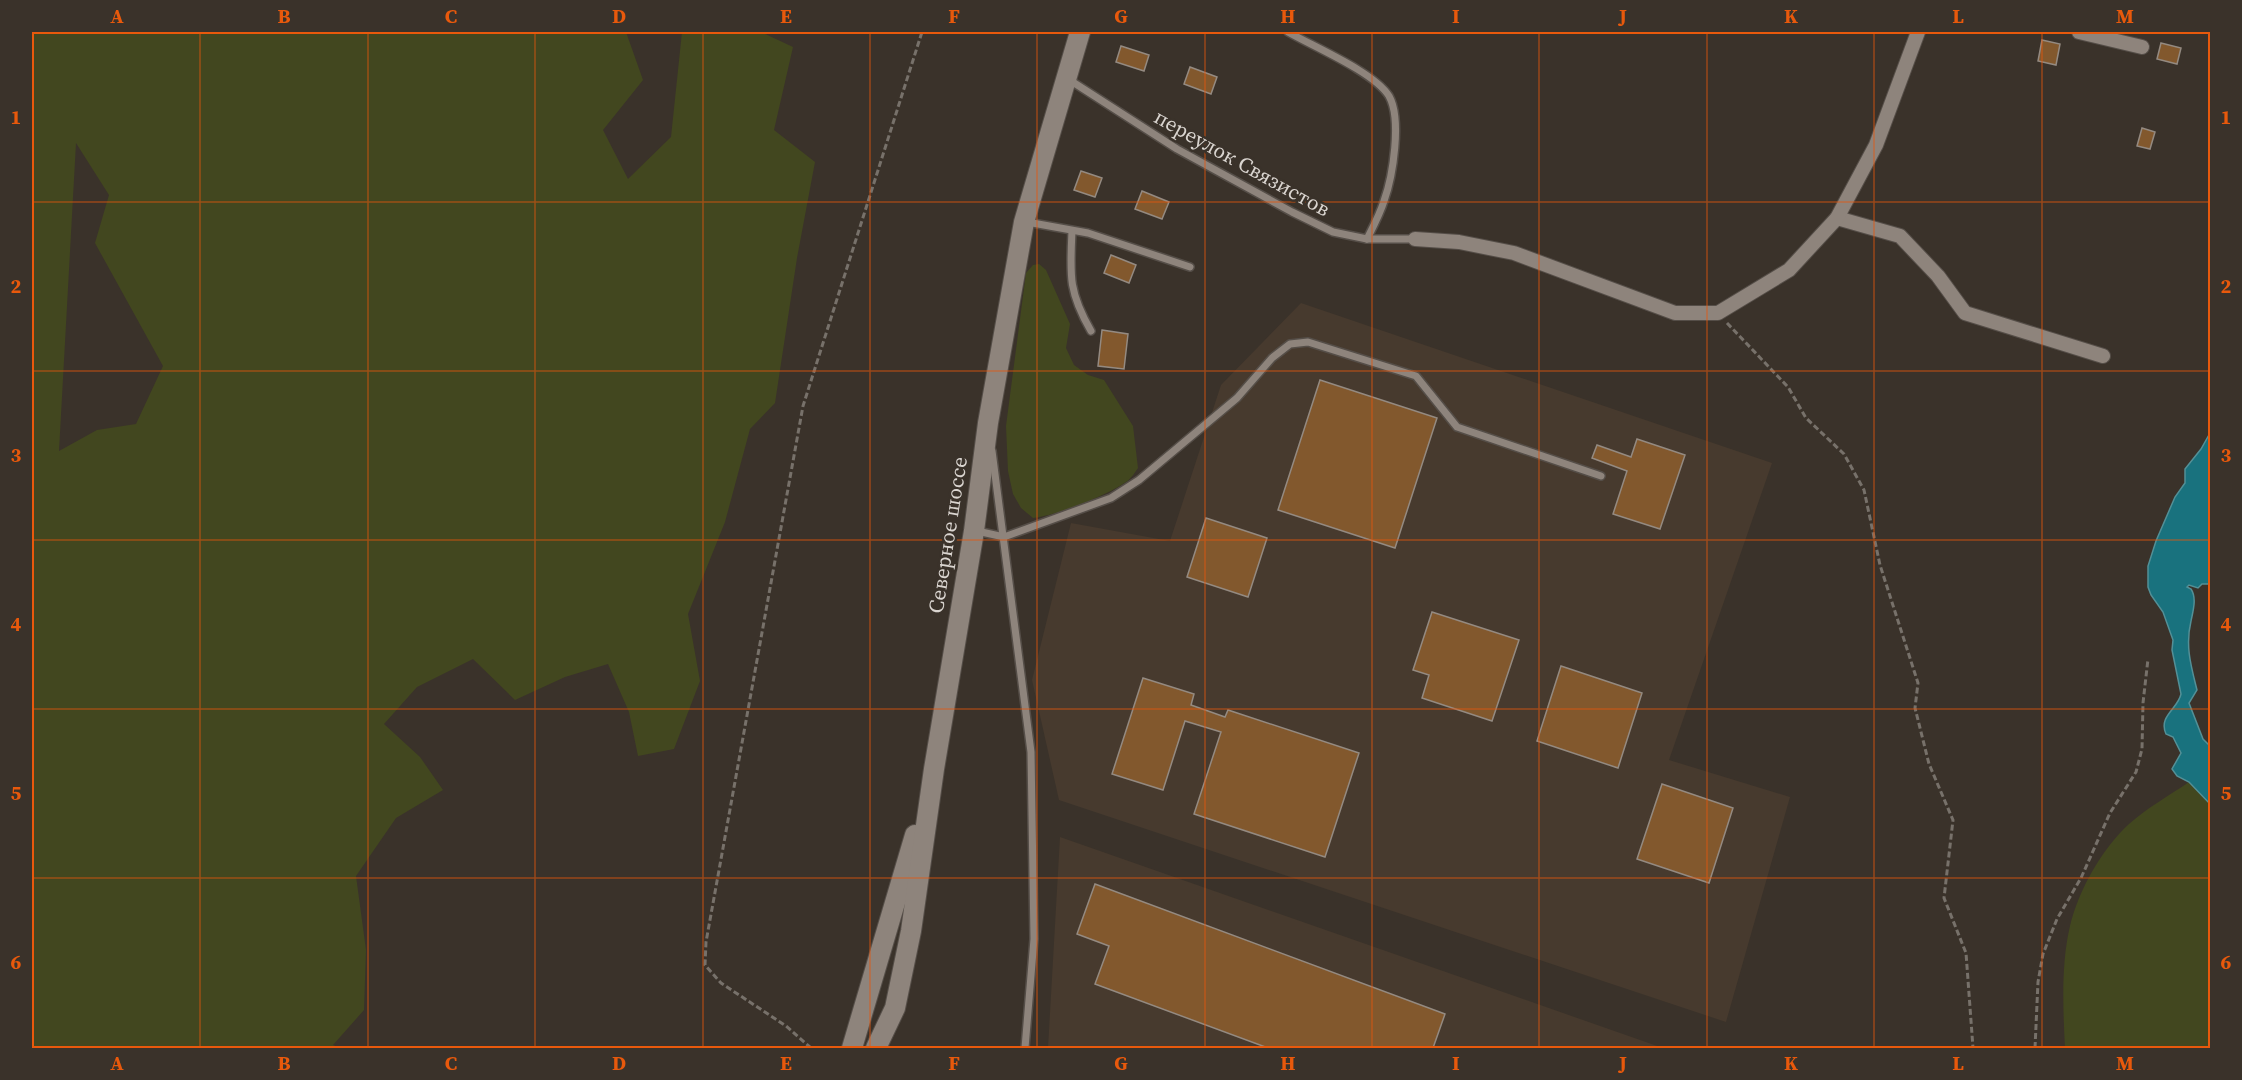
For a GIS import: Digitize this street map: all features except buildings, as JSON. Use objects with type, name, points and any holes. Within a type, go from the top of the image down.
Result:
[{"type":"main road","name":"Северное шоссе","points":[[876,1048],[895,1008],[911,931],[934,769],[975,531],[988,423],[1024,222],[1080,32]]},
{"type":"main road","points":[[852,1048],[934,769]]},
{"type":"street","points":[[1415,239],[1459,242],[1514,253],[1675,313],[1718,313],[1789,270],[1836,218],[1876,145],[1918,32]]},
{"type":"street","points":[[2079,32],[2142,47]]},
{"type":"street","points":[[1836,218],[1900,236],[1938,276],[1965,314],[2103,356]]},
{"type":"lane","points":[[1288,32],[1368,76],[1388,95],[1396,115],[1391,176],[1384,201],[1367,239]]},
{"type":"lane","name":"переулок Связистов","points":[[1066,77],[1177,149],[1333,232],[1367,239],[1415,239]]},
{"type":"lane","points":[[1024,222],[1088,233],[1190,267]]},
{"type":"lane","points":[[1072,231],[1070,279],[1078,308],[1091,331]]},
{"type":"lane","points":[[975,531],[1004,537],[1111,498],[1139,480],[1237,398],[1272,358],[1290,344],[1308,342],[1416,376],[1457,427],[1601,476]]},
{"type":"lane","points":[[988,423],[1030,752],[1034,939],[1025,1048]]},
{"type":"path","points":[[811,1048],[786,1026],[721,983],[705,965],[706,942],[803,406],[921,32]]},
{"type":"path","points":[[1718,313],[1788,387],[1806,418],[1844,454],[1864,490],[1880,565],[1918,683],[1915,708],[1929,764],[1953,820],[1944,898],[1966,953],[1973,1048]]},
{"type":"path","points":[[2035,1048],[2038,982],[2043,954],[2057,919],[2081,878],[2110,813],[2136,772],[2142,749],[2143,703],[2148,659]]},
{"type":"shaded area","points":[[1301,303],[1772,463],[1669,760],[1790,797],[1726,1022],[1059,800],[1032,680],[1071,523],[1170,541],[1221,385]]},
{"type":"shaded area","points":[[1060,837],[1663,1048],[1048,1048]]},
{"type":"green space","points":[[32,32],[626,32],[643,80],[603,130],[628,179],[671,137],[682,32],[761,32],[793,47],[774,130],[815,162],[797,258],[775,403],[750,429],[725,522],[688,614],[700,681],[674,749],[638,756],[629,712],[608,664],[565,677],[515,700],[473,659],[417,687],[384,724],[420,757],[443,790],[396,818],[356,876],[366,950],[364,1010],[333,1045],[340,1048],[32,1048]],"holes":[[[76,143],[109,195],[95,243],[163,366],[136,424],[97,430],[59,451]]]},
{"type":"green space","points":[[1039,264],[1046,270],[1070,324],[1066,348],[1074,365],[1088,375],[1104,380],[1133,426],[1138,468],[1128,481],[1107,493],[1067,509],[1033,518],[1021,508],[1013,494],[1008,471],[1006,426],[1026,273],[1033,265]]},
{"type":"green space","points":[[2189,782],[2210,804],[2210,1048],[2065,1048],[2063,1002],[2065,956],[2070,926],[2079,898],[2093,870],[2119,834],[2151,807]]},
{"type":"water","points":[[2210,433],[2210,584],[2202,584],[2198,588],[2189,585],[2187,587],[2191,589],[2194,596],[2189,647],[2197,690],[2189,703],[2203,739],[2210,746],[2210,804],[2189,782],[2177,776],[2172,769],[2181,753],[2173,737],[2166,734],[2164,728],[2166,717],[2181,694],[2172,650],[2173,640],[2163,612],[2148,587],[2148,566],[2175,497],[2185,483],[2185,469]]}]
